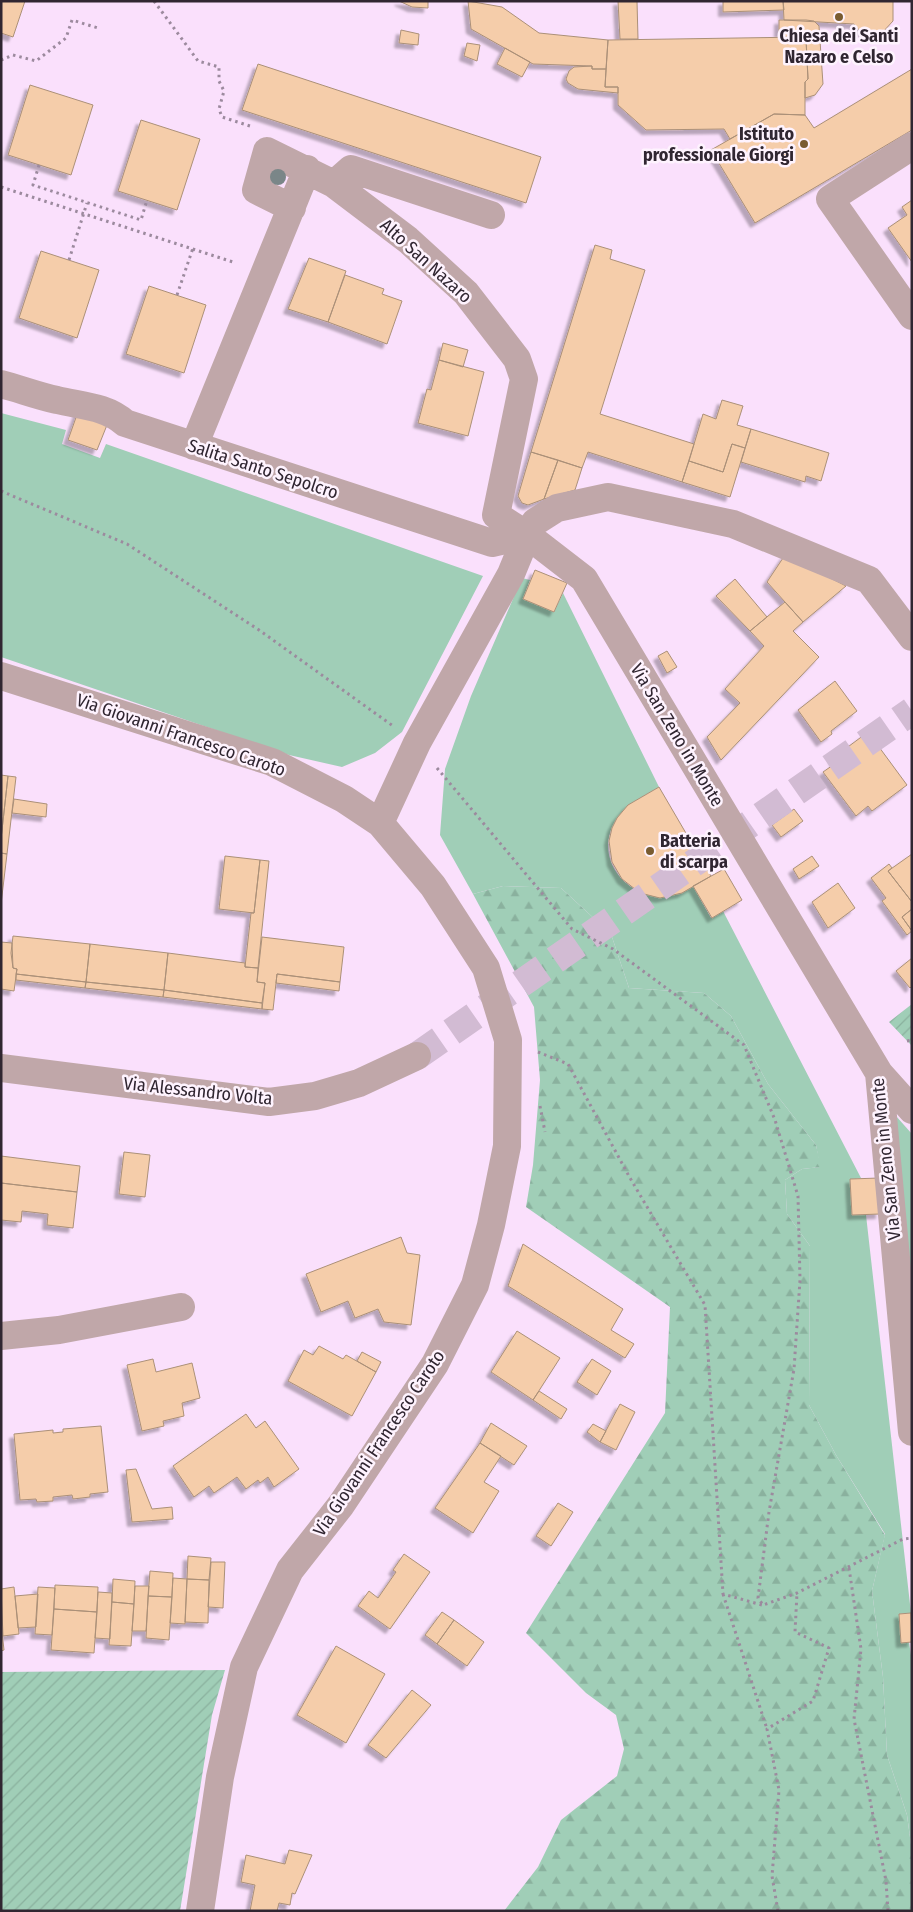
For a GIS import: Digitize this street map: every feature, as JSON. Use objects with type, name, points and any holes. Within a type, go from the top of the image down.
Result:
[{"type":"street","points":[[912,146],[830,199],[912,316]]},
{"type":"street","name":"Alto San Nazaro","points":[[292,208],[256,190],[267,151],[334,184],[408,240],[466,293],[517,359],[524,380],[496,515],[527,535]]},
{"type":"street","points":[[334,184],[351,169],[491,215]]},
{"type":"street","points":[[194,446],[307,170]]},
{"type":"street","name":"Salita Santo Sepolcro","points":[[1,384],[58,400],[77,402],[115,414],[125,423],[492,543],[527,535]]},
{"type":"street","points":[[380,823],[417,743],[511,574],[527,535],[535,522],[558,508],[608,497],[734,524],[869,580],[912,637]]},
{"type":"street","name":"Via San Zeno in Monte","points":[[527,535],[584,579],[879,1073],[912,1432]]},
{"type":"street","name":"Via Giovanni Francesco Caroto","points":[[1,676],[272,762],[344,799],[380,823],[433,886],[486,968],[508,1040],[507,1146],[491,1224],[475,1285],[435,1364],[341,1505],[290,1570],[244,1667],[220,1777],[200,1911]]},
{"type":"street","name":"Via Alessandro Volta","points":[[1,1068],[268,1102],[315,1096],[359,1083],[417,1056]]},
{"type":"street","points":[[879,1073],[912,1110]]},
{"type":"street","points":[[1,1336],[59,1330],[181,1307]]},
{"type":"path","points":[[154,1],[198,61],[219,68],[219,81],[224,91],[220,104]]},
{"type":"path","points":[[1,60],[13,55],[36,61],[66,38],[72,20],[98,28]]},
{"type":"path","points":[[39,165],[33,185],[141,220],[148,200]]},
{"type":"path","points":[[1,187],[265,272]]},
{"type":"path","points":[[69,260],[86,202]]},
{"type":"path","points":[[177,296],[193,248]]},
{"type":"path","points":[[1,491],[127,544],[259,630],[417,743],[572,929],[613,949],[744,1045],[776,1120],[798,1196],[800,1280],[794,1369],[769,1512],[758,1598],[763,1605]]},
{"type":"path","points":[[508,1040],[568,1064],[630,1178],[705,1305],[723,1594],[767,1729],[779,1790],[772,1876],[778,1911]]},
{"type":"path","points":[[539,1100],[545,1132]]},
{"type":"path","points":[[723,1594],[763,1605],[849,1568],[903,1539],[912,1538]]},
{"type":"path","points":[[849,1568],[861,1649],[854,1719],[886,1881],[888,1911]]},
{"type":"path","points":[[767,1729],[813,1701],[829,1648],[795,1632],[797,1592]]},
{"type":"green space","points":[[1,413],[66,430],[62,444],[100,458],[106,444],[483,576],[402,732],[375,753],[342,767],[289,755],[1,657]]},
{"type":"green space","points":[[522,578],[530,580],[523,599],[554,612],[563,593],[659,787],[632,803],[619,816],[610,833],[608,851],[613,867],[623,880],[637,890],[654,895],[673,894],[693,886],[711,918],[723,911],[861,1178],[850,1180],[852,1215],[866,1215],[911,1613],[899,1614],[901,1642],[909,1642],[912,1662],[912,1852],[907,1815],[887,1755],[883,1677],[872,1591],[885,1534],[836,1455],[809,1405],[810,1246],[787,1214],[785,1180],[802,1169],[820,1167],[816,1145],[768,1084],[731,1016],[704,993],[629,988],[611,934],[561,888],[503,886],[473,894],[440,835],[445,769],[471,696]]},
{"type":"green space","points":[[503,886],[561,888],[611,934],[629,988],[704,993],[731,1016],[768,1084],[816,1145],[821,1167],[802,1169],[785,1180],[787,1214],[810,1246],[809,1405],[836,1455],[885,1535],[872,1591],[883,1677],[887,1755],[907,1815],[912,1852],[912,1911],[504,1911],[538,1867],[561,1820],[617,1776],[624,1749],[616,1715],[586,1693],[526,1633],[665,1413],[670,1307],[526,1207],[533,1165],[540,1080],[534,1007],[473,894]]},
{"type":"green space","points":[[912,1004],[912,1046],[889,1022]]},
{"type":"green space","points":[[896,1116],[912,1134],[912,1290]]},
{"type":"green space","points":[[225,1670],[212,1715],[180,1911],[1,1911],[1,1672]]},
{"type":"building","points":[[1,1],[25,1],[13,37],[1,33]]},
{"type":"building","points":[[399,1],[428,1],[428,8],[412,7]]},
{"type":"building","points":[[468,1],[502,7],[539,33],[608,40],[606,69],[592,69],[592,66],[533,64],[471,29]]},
{"type":"building","points":[[618,1],[637,1],[638,39],[620,39]]},
{"type":"building","points":[[723,1],[783,1],[784,10],[723,12]]},
{"type":"building","name":"Chiesa dei Santi Nazaro e Celso","points":[[783,1],[893,1],[893,21],[881,34],[873,36],[859,30],[854,24],[784,20]]},
{"type":"building","points":[[779,20],[814,21],[819,26],[823,84],[815,95],[805,98],[805,82],[808,79],[806,39],[803,37],[779,37]]},
{"type":"building","points":[[401,30],[419,34],[418,45],[399,43]]},
{"type":"building","points":[[803,37],[806,39],[808,79],[805,82],[805,115],[774,114],[730,139],[724,129],[646,130],[618,105],[618,87],[605,87],[608,40]]},
{"type":"building","points":[[467,43],[480,45],[477,61],[464,56]]},
{"type":"building","points":[[505,48],[530,62],[522,77],[497,64]]},
{"type":"building","points":[[258,64],[541,157],[526,203],[242,110]]},
{"type":"building","points":[[592,66],[592,69],[606,69],[605,87],[618,87],[618,93],[578,89],[568,83],[566,79],[569,71],[574,67]]},
{"type":"building","name":"Istituto professionale Giorgi","points":[[912,69],[912,130],[755,223],[711,150],[774,114],[805,115],[814,128]]},
{"type":"building","points":[[30,85],[93,105],[71,175],[8,155]]},
{"type":"building","points":[[141,120],[200,139],[177,210],[118,191]]},
{"type":"building","points":[[912,200],[912,262],[888,228],[907,215],[902,207]]},
{"type":"building","points":[[595,245],[612,250],[610,259],[645,270],[600,414],[694,444],[682,482],[588,452],[582,468],[531,452]]},
{"type":"building","points":[[41,251],[99,270],[77,338],[19,318]]},
{"type":"building","points":[[309,258],[346,271],[328,322],[288,309]]},
{"type":"building","points":[[345,275],[384,289],[382,294],[402,301],[387,344],[328,322]]},
{"type":"building","points":[[149,286],[206,305],[184,373],[126,354]]},
{"type":"building","points":[[443,343],[468,350],[463,367],[439,360]]},
{"type":"building","points":[[439,360],[484,372],[468,436],[418,423],[427,389],[431,390]]},
{"type":"building","points":[[722,400],[743,406],[737,425],[751,429],[745,448],[732,444],[723,472],[689,461],[703,414],[716,419]]},
{"type":"building","points":[[79,409],[109,420],[97,450],[68,440]]},
{"type":"building","points":[[751,429],[829,453],[821,481],[806,476],[805,482],[741,462]]},
{"type":"building","points":[[732,444],[745,448],[730,497],[682,482],[689,461],[723,472]]},
{"type":"building","points":[[531,452],[558,460],[544,499],[528,505],[522,503],[518,496]]},
{"type":"building","points":[[558,460],[582,468],[575,490],[544,499]]},
{"type":"building","points":[[785,555],[846,586],[803,622],[767,582]]},
{"type":"building","points":[[535,570],[567,583],[554,612],[523,599]]},
{"type":"building","points":[[735,579],[767,617],[750,631],[716,596]]},
{"type":"building","points":[[785,602],[803,622],[793,631],[819,657],[721,760],[707,737],[740,703],[725,689],[764,646],[750,631]]},
{"type":"building","points":[[667,651],[677,667],[667,673],[658,656]]},
{"type":"building","points":[[835,681],[857,711],[831,731],[832,734],[821,742],[798,710]]},
{"type":"building","points":[[868,732],[907,785],[872,811],[868,806],[856,816],[823,772],[836,763],[833,758]]},
{"type":"building","points":[[1,775],[8,776],[1,839]]},
{"type":"building","points":[[8,776],[16,777],[7,854],[1,853],[1,839]]},
{"type":"building","points":[[659,787],[711,876],[682,893],[660,898],[640,893],[622,879],[612,862],[609,841],[617,818],[628,805]]},
{"type":"building","points":[[14,799],[47,804],[46,817],[12,813]]},
{"type":"building","points":[[794,809],[803,821],[781,837],[772,825]]},
{"type":"building","points":[[1,853],[7,854],[1,904]]},
{"type":"building","points":[[912,854],[912,902],[888,871]]},
{"type":"building","points":[[225,856],[260,860],[254,913],[219,909]]},
{"type":"building","points":[[812,856],[819,866],[799,879],[793,869]]},
{"type":"building","points":[[260,860],[269,861],[258,968],[245,967],[251,913],[254,913]]},
{"type":"building","points":[[889,864],[892,868],[888,871],[912,902],[912,909],[902,917],[912,931],[907,935],[882,901],[886,898],[871,878]]},
{"type":"building","points":[[724,869],[742,900],[712,918],[693,886]]},
{"type":"building","points":[[838,883],[855,908],[828,928],[812,902]]},
{"type":"building","points":[[912,909],[912,931],[902,917]]},
{"type":"building","points":[[13,936],[90,944],[86,982],[16,974],[17,969],[13,968],[11,953]]},
{"type":"building","points":[[262,937],[344,947],[340,982],[277,974],[273,1010],[262,1009],[265,983],[257,982]]},
{"type":"building","points":[[1,942],[12,943],[13,968],[17,969],[14,991],[1,989]]},
{"type":"building","points":[[90,944],[168,953],[164,990],[86,982]]},
{"type":"building","points":[[168,953],[245,963],[245,967],[258,968],[257,982],[265,983],[262,1003],[164,990]]},
{"type":"building","points":[[912,958],[912,986],[910,988],[896,971]]},
{"type":"building","points":[[16,974],[86,982],[85,988],[16,980]]},
{"type":"building","points":[[277,974],[340,982],[339,991],[276,983]]},
{"type":"building","points":[[86,982],[164,990],[163,997],[85,988]]},
{"type":"building","points":[[164,990],[262,1003],[262,1009],[163,997]]},
{"type":"building","points":[[124,1152],[150,1155],[145,1197],[119,1194]]},
{"type":"building","points":[[1,1156],[80,1166],[77,1192],[1,1183]]},
{"type":"building","points":[[879,1178],[880,1214],[852,1215],[850,1179]]},
{"type":"building","points":[[1,1183],[77,1192],[73,1228],[47,1225],[48,1214],[22,1211],[21,1222],[1,1220]]},
{"type":"building","points":[[401,1237],[407,1253],[420,1255],[411,1325],[384,1322],[378,1309],[355,1318],[348,1301],[321,1312],[306,1274]]},
{"type":"building","points":[[523,1244],[623,1309],[611,1330],[634,1344],[625,1358],[508,1286]]},
{"type":"building","points":[[517,1331],[560,1358],[533,1400],[491,1372]]},
{"type":"building","points":[[319,1346],[343,1359],[346,1355],[376,1372],[352,1416],[288,1381],[304,1350],[313,1355]]},
{"type":"building","points":[[362,1352],[381,1362],[376,1372],[357,1361]]},
{"type":"building","points":[[153,1359],[156,1372],[192,1363],[200,1398],[182,1403],[184,1416],[163,1421],[164,1426],[142,1431],[127,1365]]},
{"type":"building","points":[[592,1359],[611,1371],[597,1395],[577,1382]]},
{"type":"building","points":[[539,1391],[567,1409],[561,1419],[533,1400]]},
{"type":"building","points":[[620,1404],[635,1412],[616,1450],[600,1442]]},
{"type":"building","points":[[246,1414],[256,1428],[265,1421],[299,1469],[274,1487],[268,1477],[260,1483],[258,1480],[246,1489],[237,1477],[214,1493],[209,1486],[194,1497],[173,1466]]},
{"type":"building","points":[[491,1423],[527,1446],[514,1465],[480,1443]]},
{"type":"building","points":[[593,1424],[606,1431],[600,1442],[587,1432]]},
{"type":"building","points":[[101,1426],[108,1492],[90,1494],[90,1497],[73,1499],[72,1495],[53,1497],[53,1501],[20,1500],[14,1434],[53,1430],[53,1433],[63,1432],[63,1429]]},
{"type":"building","points":[[480,1443],[501,1456],[484,1482],[499,1491],[473,1533],[435,1508]]},
{"type":"building","points":[[136,1469],[152,1509],[172,1507],[173,1519],[132,1522],[126,1470]]},
{"type":"building","points":[[558,1503],[573,1512],[551,1546],[536,1536]]},
{"type":"building","points":[[404,1554],[430,1572],[390,1629],[358,1606],[369,1591],[378,1598],[396,1572],[393,1570]]},
{"type":"building","points":[[188,1556],[211,1558],[209,1580],[187,1579]]},
{"type":"building","points":[[211,1562],[225,1562],[223,1608],[208,1607]]},
{"type":"building","points":[[150,1571],[173,1573],[172,1597],[148,1596]]},
{"type":"building","points":[[173,1578],[187,1579],[185,1624],[170,1623]]},
{"type":"building","points":[[113,1579],[135,1581],[134,1604],[112,1602]]},
{"type":"building","points":[[187,1579],[209,1580],[208,1623],[185,1622]]},
{"type":"building","points":[[55,1585],[98,1587],[97,1612],[54,1609]]},
{"type":"building","points":[[135,1586],[149,1586],[146,1631],[132,1631]]},
{"type":"building","points":[[14,1587],[19,1634],[3,1636],[1,1589]]},
{"type":"building","points":[[38,1587],[55,1588],[52,1635],[35,1634]]},
{"type":"building","points":[[98,1592],[112,1593],[110,1639],[95,1638]]},
{"type":"building","points":[[38,1594],[36,1627],[18,1628],[15,1596]]},
{"type":"building","points":[[148,1596],[172,1597],[169,1640],[146,1638]]},
{"type":"building","points":[[112,1602],[134,1604],[131,1646],[109,1645]]},
{"type":"building","points":[[54,1609],[97,1612],[94,1653],[51,1650]]},
{"type":"building","points":[[442,1612],[454,1620],[437,1644],[425,1635]]},
{"type":"building","points":[[911,1613],[912,1642],[901,1643],[899,1614]]},
{"type":"building","points":[[454,1620],[484,1642],[467,1666],[437,1644]]},
{"type":"building","points":[[1,1623],[4,1650],[1,1651]]},
{"type":"building","points":[[336,1646],[385,1674],[346,1743],[297,1715]]},
{"type":"building","points":[[412,1690],[431,1705],[386,1758],[368,1745]]},
{"type":"building","points":[[289,1850],[312,1855],[295,1894],[292,1893],[290,1905],[279,1903],[277,1911],[250,1911],[255,1885],[241,1882],[246,1855],[285,1864]]},
{"type":"tunnel","points":[[417,1056],[912,711]]},
{"type":"place","name":"Chiesa dei Santi Nazaro e Celso","points":[[839,17]]},
{"type":"place","name":"Istituto professionale Giorgi","points":[[804,144]]},
{"type":"place","name":"Batteria di scarpa","points":[[650,851]]}]
